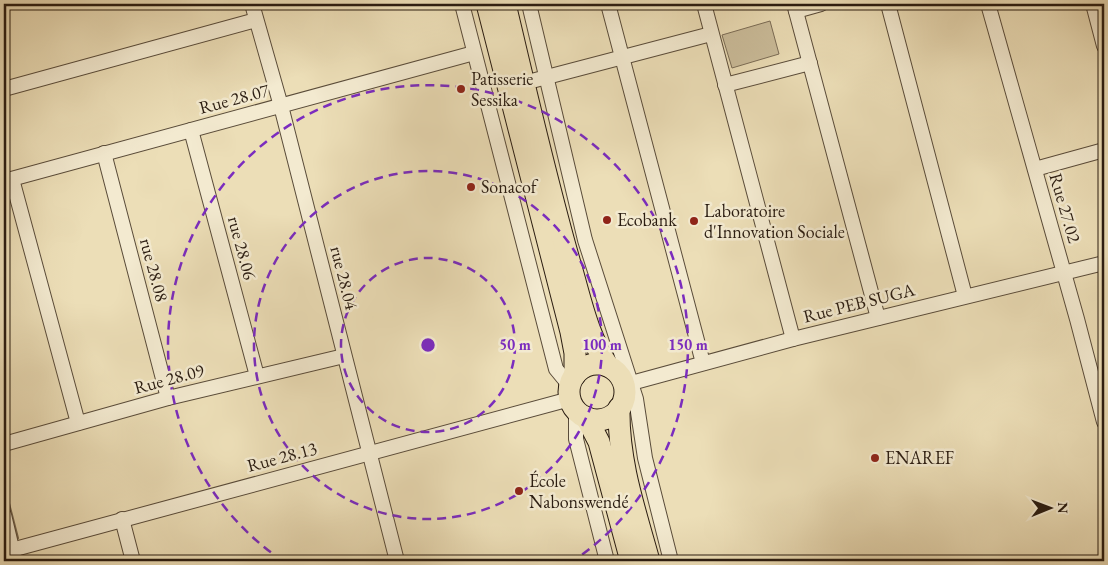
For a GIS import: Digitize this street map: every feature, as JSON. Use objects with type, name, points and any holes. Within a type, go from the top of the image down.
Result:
[{"type":"highway","points":[[487,4],[571,332],[575,353],[575,397],[599,442],[631,561]]},
{"type":"highway","points":[[506,4],[564,241],[590,330],[598,351],[608,366],[628,384],[619,408],[619,437],[623,466],[650,561]]},
{"type":"highway","points":[[575,397],[590,365],[608,366]]},
{"type":"highway","points":[[575,397],[604,419],[619,408]]},
{"type":"street","name":"rue 28.04","points":[[252,4],[281,106],[397,561]]},
{"type":"street","points":[[462,4],[556,369],[575,397],[576,439],[607,561]]},
{"type":"street","points":[[529,4],[585,240],[628,384],[671,561]]},
{"type":"street","points":[[608,4],[703,363]]},
{"type":"street","points":[[704,4],[793,339]]},
{"type":"street","points":[[821,4],[795,7],[878,318]]},
{"type":"street","points":[[888,4],[965,296]]},
{"type":"street","name":"Rue 27.02","points":[[988,4],[1104,422]]},
{"type":"street","points":[[1093,4],[1104,46]]},
{"type":"street","points":[[4,89],[256,20]]},
{"type":"street","points":[[524,83],[711,34]]},
{"type":"street","name":"Rue 28.07","points":[[8,180],[474,53]]},
{"type":"street","points":[[725,85],[810,64]]},
{"type":"street","name":"rue 28.06","points":[[191,130],[257,376]]},
{"type":"street","points":[[1035,169],[1104,150]]},
{"type":"street","name":"rue 28.08","points":[[104,153],[168,398]]},
{"type":"street","points":[[8,180],[78,423]]},
{"type":"street","name":"Rue PEB SUGA","points":[[628,384],[793,339],[1104,263]]},
{"type":"street","name":"Rue 28.09","points":[[4,444],[168,398],[344,356]]},
{"type":"street","name":"Rue 28.13","points":[[10,554],[122,519],[575,397]]},
{"type":"street","points":[[4,515],[10,554]]},
{"type":"street","points":[[122,519],[132,561]]},
{"type":"shaded area","points":[[770,21],[779,54],[732,68],[722,35]]},
{"type":"waterway","points":[[4,488],[17,538]]},
{"type":"waterway","points":[[22,557],[23,561]]},
{"type":"place","name":"Patisserie Sessika","points":[[461,89]]},
{"type":"place","name":"Sonacof","points":[[471,187]]},
{"type":"place","name":"Ecobank","points":[[607,220]]},
{"type":"place","name":"Laboratoire d'Innovation Sociale","points":[[694,221]]},
{"type":"place","name":"ENAREF","points":[[875,458]]},
{"type":"place","name":"École Nabonswendé","points":[[519,491]]}]
